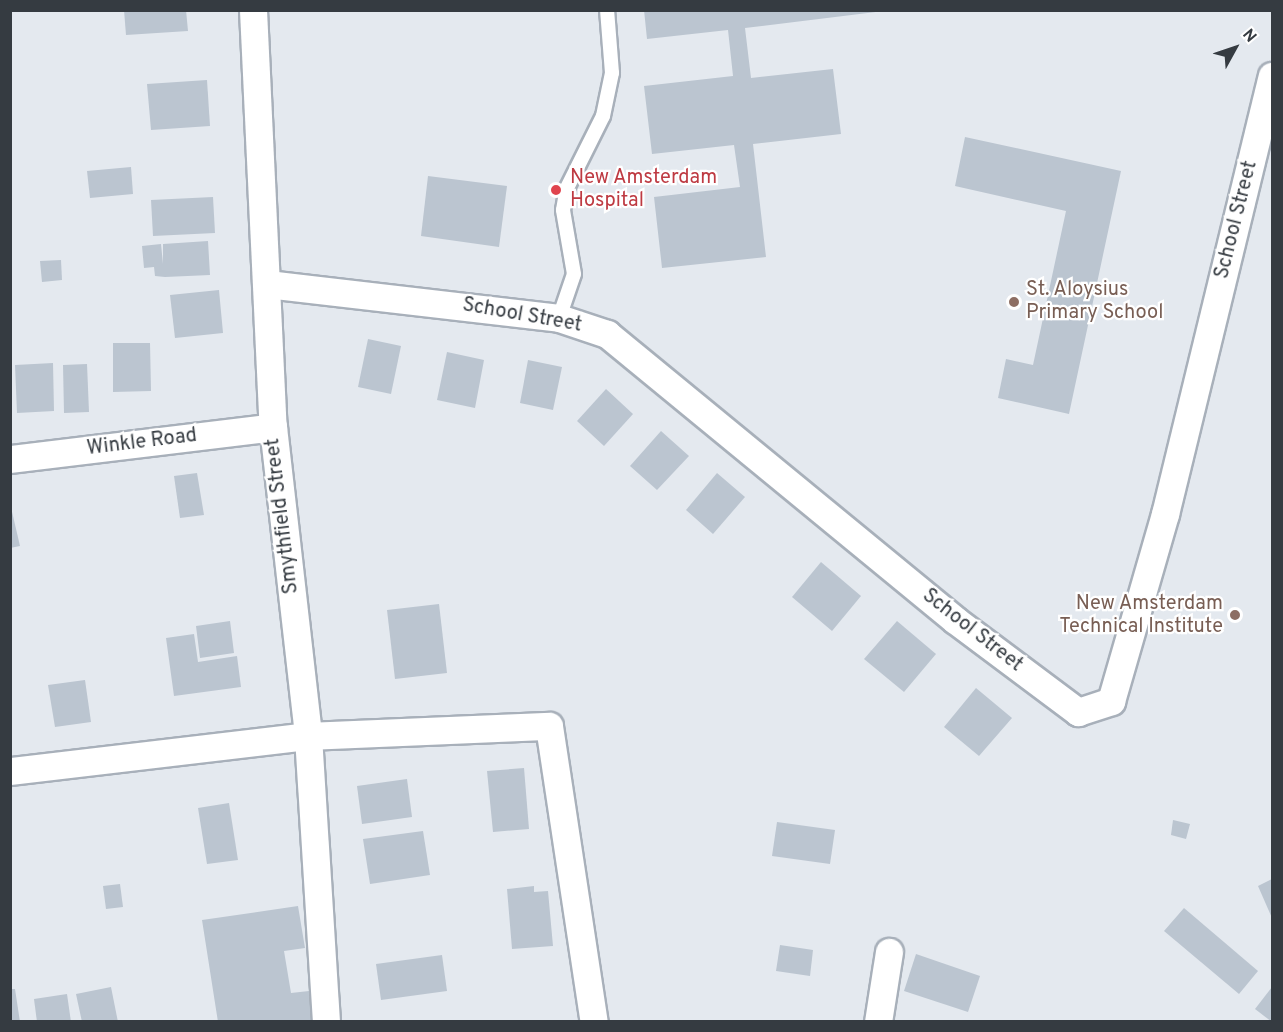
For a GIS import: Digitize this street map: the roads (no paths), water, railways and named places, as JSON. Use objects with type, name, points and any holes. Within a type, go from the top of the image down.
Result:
[{"type":"street","name":"Smythfield Street","points":[[254,10],[273,427],[308,736],[326,1022]]},
{"type":"street","name":"School Street","points":[[267,284],[304,285],[559,318],[607,334],[955,620],[1078,712],[1111,701],[1165,513],[1272,76]]},
{"type":"street","name":"Winkle Road","points":[[10,459],[273,427]]},
{"type":"street","points":[[10,771],[308,736],[549,726],[594,1022]]},
{"type":"street","points":[[878,1022],[889,952]]},
{"type":"lane","points":[[559,318],[574,274],[563,210],[567,188],[603,116],[612,73],[608,10]]},
{"type":"place","name":"New Amsterdam Hospital","points":[[556,190]]},
{"type":"place","name":"St. Aloysius Primary School","points":[[1014,302]]},
{"type":"place","name":"New Amsterdam Technical Institute","points":[[1235,615]]}]
